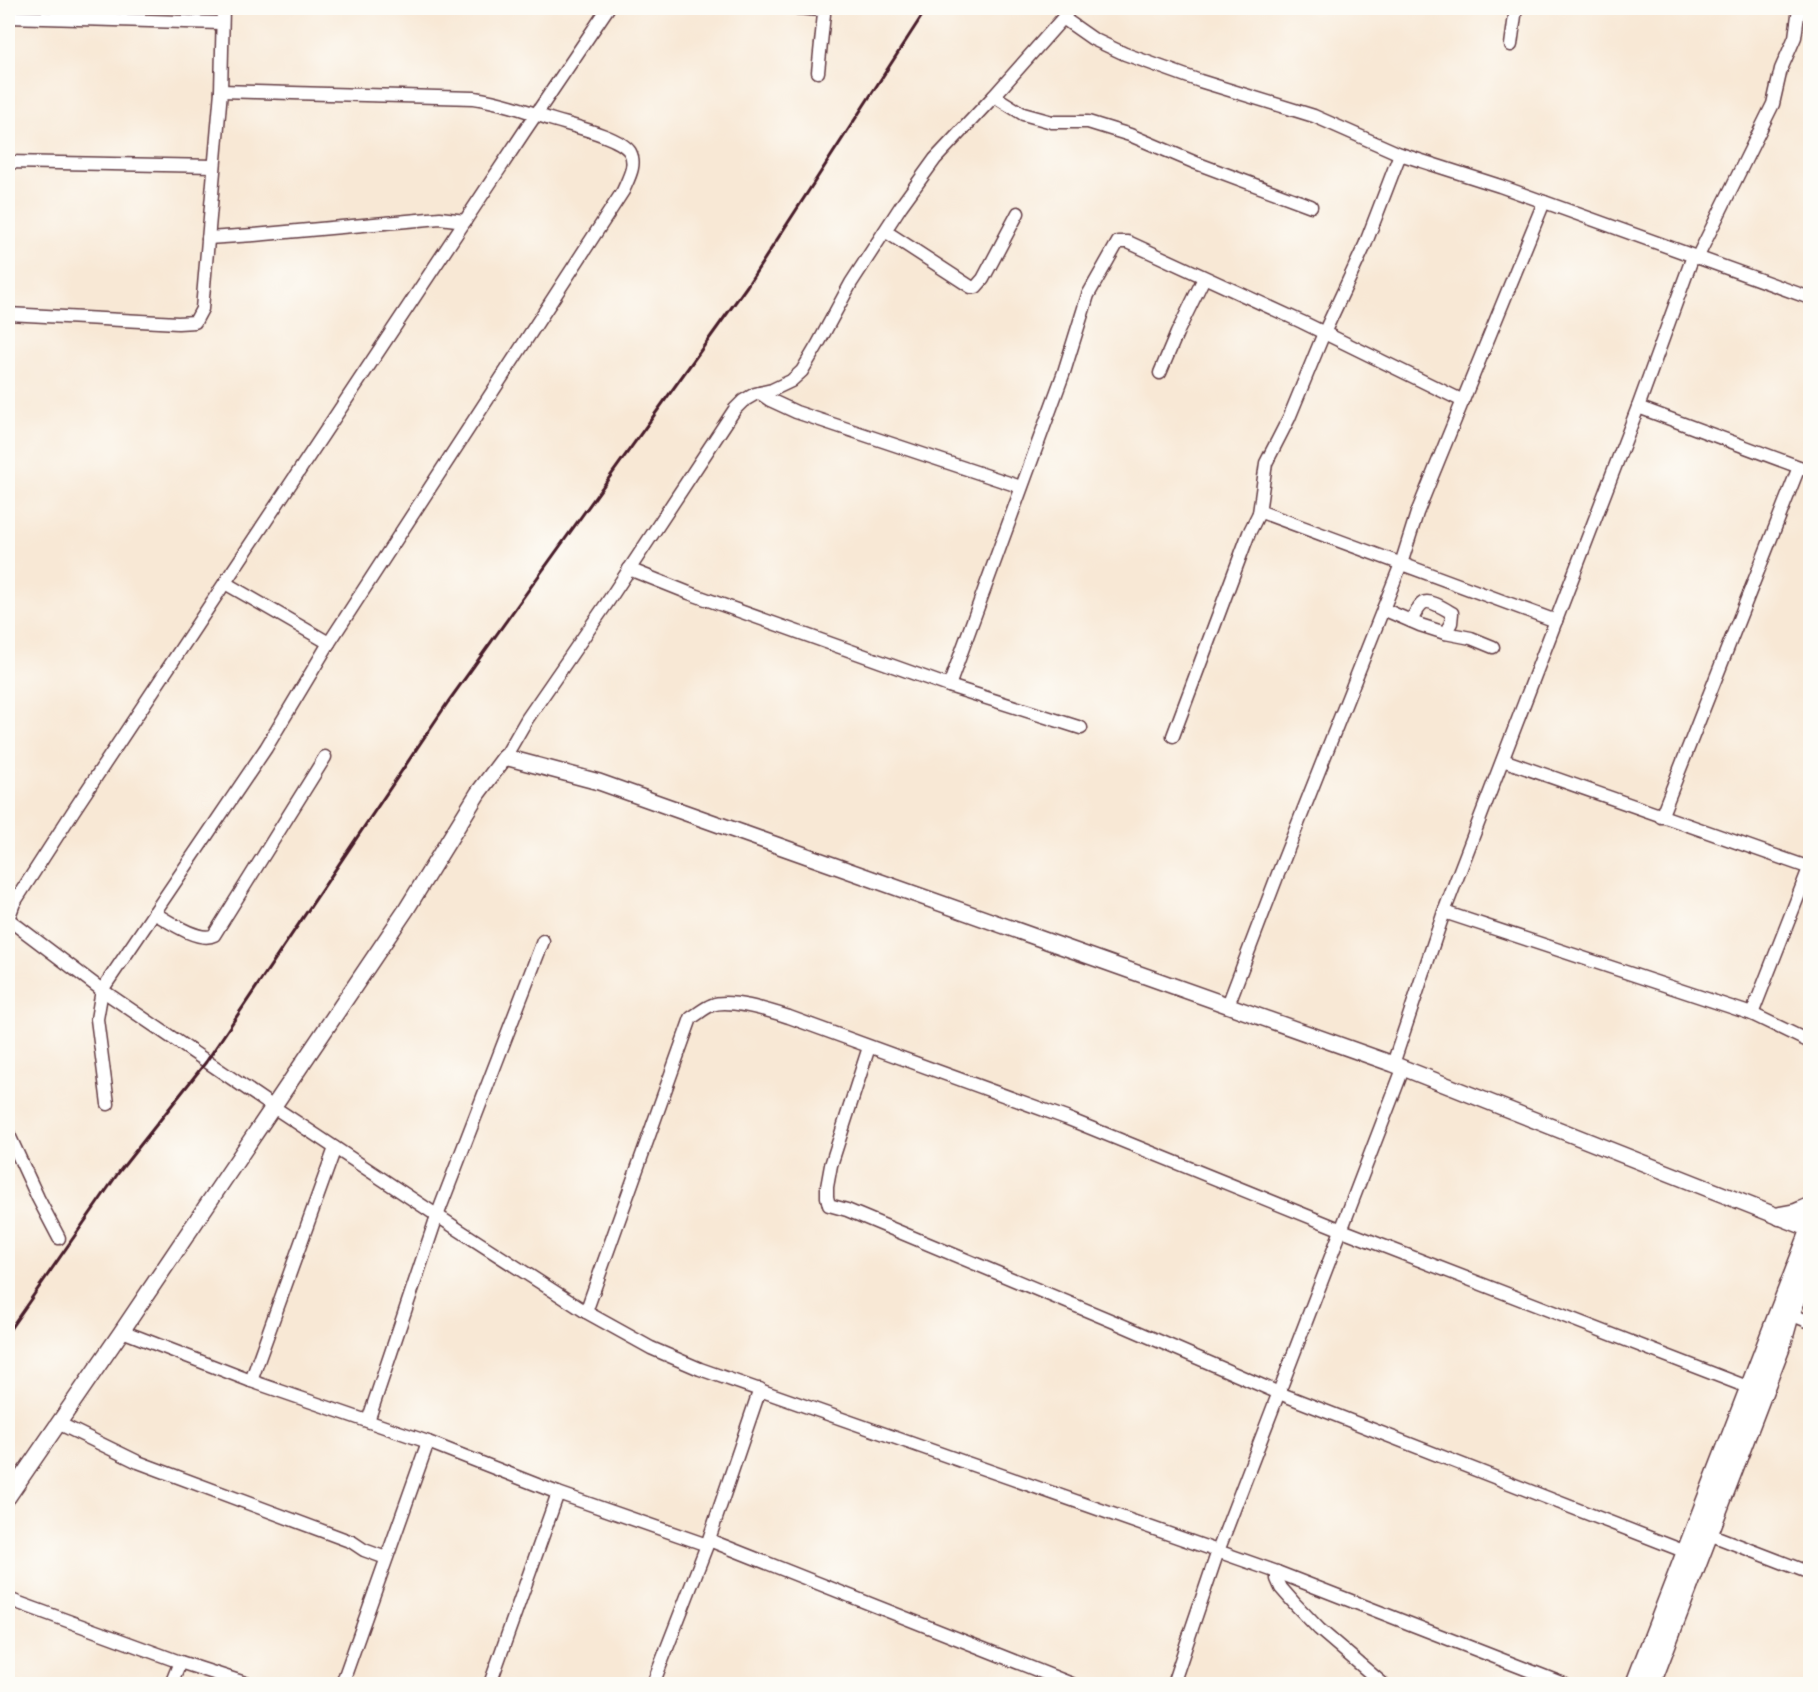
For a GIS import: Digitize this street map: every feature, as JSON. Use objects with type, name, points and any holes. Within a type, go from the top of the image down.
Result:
[{"type":"main road","points":[[1780,1216],[1810,1207]]},
{"type":"main road","points":[[1635,1684],[1810,1230]]},
{"type":"main road","points":[[1651,1684],[1782,1343],[1790,1314],[1810,1267]]},
{"type":"street","points":[[8,314],[195,322],[202,309],[221,91],[223,8]]},
{"type":"street","points":[[608,8],[68,819],[14,903],[8,919],[102,990],[272,1107],[586,1312],[651,1348],[700,1369],[1277,1572],[1564,1684]]},
{"type":"street","points":[[797,8],[820,10],[824,14],[818,72]]},
{"type":"street","points":[[1512,45],[1516,8]]},
{"type":"street","points":[[1173,1684],[1218,1551],[1342,1230],[1398,1066],[1444,912],[1695,257],[1773,104],[1781,69],[1795,37],[1799,8]]},
{"type":"street","points":[[8,1497],[406,910],[478,793],[505,757],[527,719],[735,409],[755,394],[772,390],[792,381],[802,371],[851,284],[935,159],[994,96],[1066,13],[1093,39],[1125,54],[1200,81],[1314,116],[1400,154],[1544,202],[1810,298]]},
{"type":"street","points":[[8,17],[221,23]]},
{"type":"street","points":[[108,1104],[97,1019],[102,990],[266,747],[329,643],[616,201],[632,172],[631,156],[623,145],[604,136],[511,105],[474,98],[221,91]]},
{"type":"street","points":[[994,96],[1023,114],[1052,122],[1088,122],[1130,135],[1196,163],[1311,206]]},
{"type":"street","points":[[1173,736],[1249,533],[1259,513],[1266,463],[1289,418],[1324,333],[1365,244],[1400,154]]},
{"type":"street","points":[[8,162],[214,166]]},
{"type":"street","points":[[1228,1005],[1401,564],[1418,513],[1544,202]]},
{"type":"street","points":[[885,231],[971,287],[976,287],[983,279],[1018,213]]},
{"type":"street","points":[[208,238],[440,218],[465,221]]},
{"type":"street","points":[[949,686],[1064,372],[1088,295],[1116,245],[1121,241],[1128,242],[1324,333],[1463,401]]},
{"type":"street","points":[[1160,373],[1188,308],[1204,278]]},
{"type":"street","points":[[760,393],[796,412],[1021,487]]},
{"type":"street","points":[[1638,407],[1805,469],[1661,817]]},
{"type":"street","points":[[1259,513],[1556,621]]},
{"type":"street","points":[[629,569],[689,593],[949,686],[1081,728]]},
{"type":"street","points":[[225,583],[329,643]]},
{"type":"street","points":[[1411,621],[1422,604],[1425,602],[1433,604],[1452,613],[1451,623],[1445,633]]},
{"type":"street","points":[[1383,609],[1445,633],[1471,638],[1492,646]]},
{"type":"street","points":[[154,913],[192,934],[206,938],[214,935],[325,757]]},
{"type":"street","points":[[505,757],[599,782],[1398,1066],[1780,1216],[1810,1230]]},
{"type":"street","points":[[1503,760],[1661,817],[1810,867],[1752,1014]]},
{"type":"street","points":[[1444,912],[1752,1014],[1810,1042]]},
{"type":"street","points":[[368,1421],[437,1215],[543,941]]},
{"type":"street","points":[[586,1312],[691,1018],[715,1004],[757,1007],[789,1017],[1066,1118],[1342,1230],[1750,1388]]},
{"type":"street","points":[[869,1047],[831,1166],[827,1187],[829,1205],[847,1210],[1279,1393],[1686,1552]]},
{"type":"street","points":[[8,1133],[59,1238]]},
{"type":"street","points":[[251,1381],[335,1148]]},
{"type":"street","points":[[1790,1314],[1810,1322]]},
{"type":"street","points":[[122,1331],[251,1381],[428,1442],[558,1493],[708,1542],[1072,1684]]},
{"type":"street","points":[[653,1684],[708,1542],[760,1389]]},
{"type":"street","points":[[58,1423],[138,1462],[352,1542],[364,1550],[386,1558]]},
{"type":"street","points":[[342,1684],[428,1442]]},
{"type":"street","points":[[490,1684],[558,1493]]},
{"type":"street","points":[[1709,1534],[1810,1573]]},
{"type":"street","points":[[1277,1572],[1281,1588],[1295,1604],[1319,1629],[1383,1684]]},
{"type":"street","points":[[8,1599],[180,1662],[248,1684]]},
{"type":"street","points":[[171,1684],[180,1662]]},
{"type":"railway","points":[[8,1332],[119,1172],[206,1062],[448,702],[747,286],[927,8]]}]
